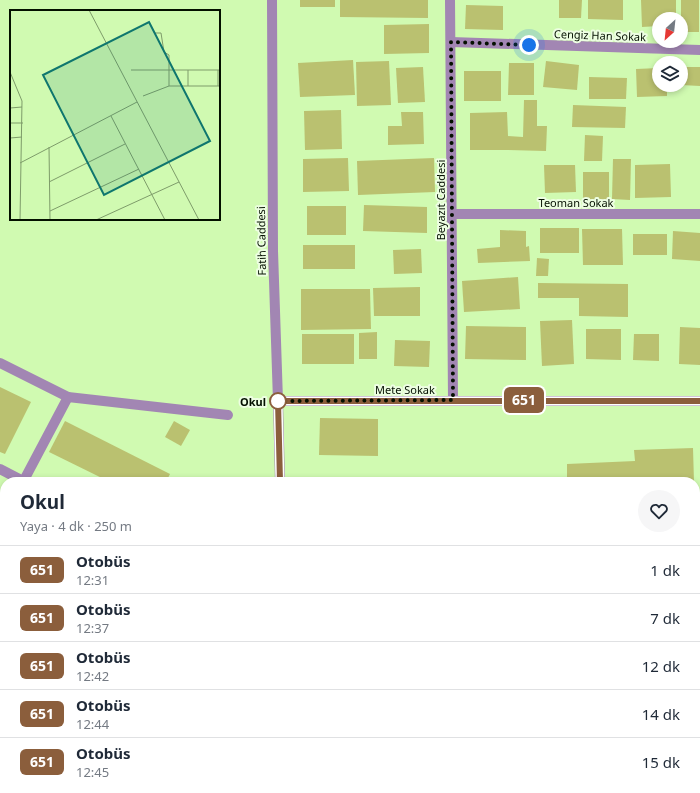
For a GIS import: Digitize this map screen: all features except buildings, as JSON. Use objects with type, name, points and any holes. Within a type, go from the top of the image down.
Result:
[{"type":"street","name":"Fatih Caddesi","points":[[272,0],[273,251],[280,477]]},
{"type":"street","name":"Beyazıt Caddesi","points":[[450,0],[453,400]]},
{"type":"street","name":"Cengiz Han Sokak","points":[[451,42],[700,50]]},
{"type":"street","name":"Teoman Sokak","points":[[452,214],[700,214]]},
{"type":"street","points":[[0,363],[68,397],[228,415]]},
{"type":"street","points":[[27,477],[68,397]]},
{"type":"street","name":"Mete Sokak","points":[[278,401],[700,401]]},
{"type":"street","points":[[0,469],[15,477]]},
{"type":"bus line","name":"651","points":[[280,477],[278,401],[700,401]]},
{"type":"place","name":"Okul","points":[[278,401]]},
{"type":"route","points":[[278,401],[453,400],[451,42],[529,45]]}]
